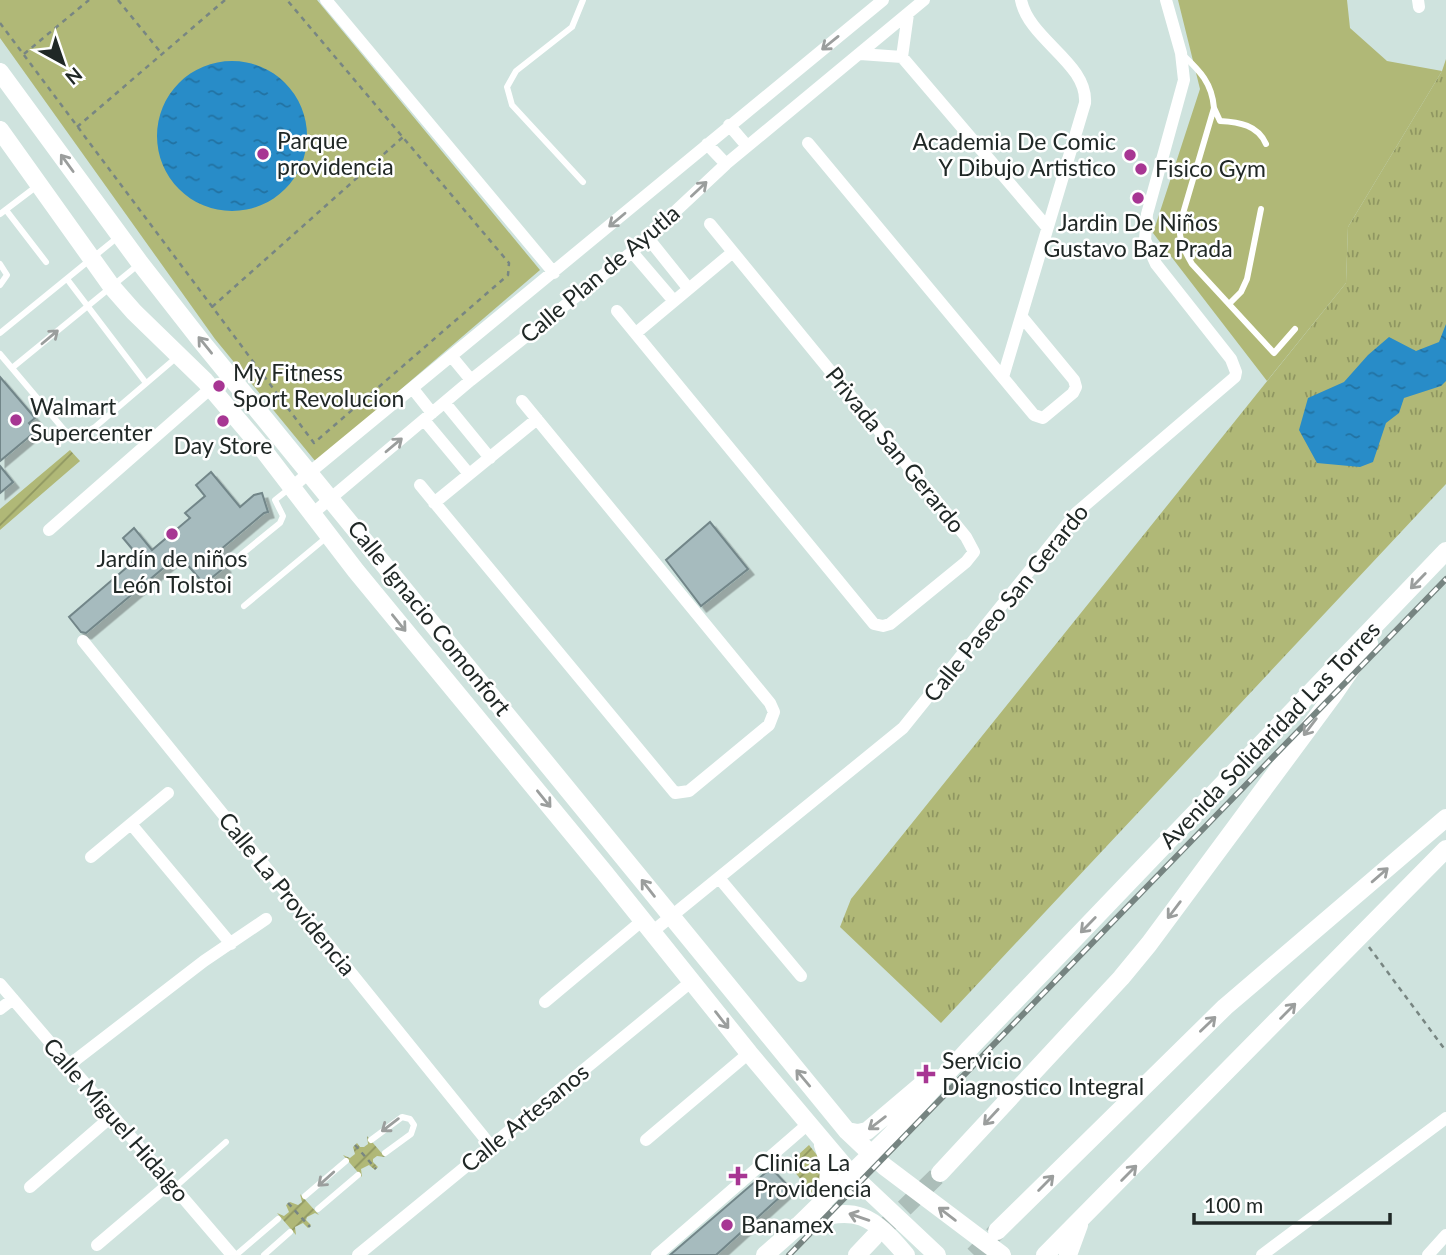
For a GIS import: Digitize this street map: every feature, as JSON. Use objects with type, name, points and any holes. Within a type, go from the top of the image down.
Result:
[{"type":"main road","name":"Calle Ignacio Comonfort","points":[[0,72],[140,263],[847,1130],[871,1154],[1002,1255]]},
{"type":"main road","name":"Calle Ignacio Comonfort","points":[[0,130],[112,287],[211,387],[808,1124],[851,1174],[937,1255]]},
{"type":"main road","points":[[1389,610],[1446,551]]},
{"type":"main road","name":"Avenida Solidaridad Las Torres","points":[[765,1255],[871,1154],[1389,610]]},
{"type":"main road","name":"Avenida Solidaridad Las Torres","points":[[940,1173],[1121,978],[1149,944],[1334,694],[1389,610]]},
{"type":"main road","points":[[997,1231],[1226,1007],[1446,818]]},
{"type":"main road","points":[[1045,1255],[1446,849]]},
{"type":"main road","points":[[847,1130],[862,1132],[873,1126],[946,1064],[968,1050]]},
{"type":"main road","points":[[820,1138],[829,1168],[824,1201]]},
{"type":"main road","points":[[799,1225],[834,1213],[850,1213],[877,1225],[903,1254]]},
{"type":"main road","points":[[1069,1255],[1080,1222]]},
{"type":"main road","points":[[856,1255],[874,1237]]},
{"type":"street","points":[[326,0],[554,273]]},
{"type":"street","name":"Calle Plan de Ayutla","points":[[292,487],[883,0]]},
{"type":"street","name":"Calle Plan de Ayutla","points":[[312,514],[444,402],[632,252],[726,164],[924,0]]},
{"type":"street","points":[[1003,377],[1086,103],[1086,93],[1077,75],[1029,21],[1021,0]]},
{"type":"street","name":"Calle Paseo San Gerardo","points":[[545,1002],[647,926],[670,916],[903,728],[1076,513],[1234,377],[1235,366],[1231,359],[1156,264],[1145,240],[1147,214],[1184,80],[1181,53],[1166,0]]},
{"type":"street","points":[[902,57],[908,14]]},
{"type":"street","points":[[860,54],[902,57],[1047,227]]},
{"type":"street","points":[[729,125],[747,146]]},
{"type":"street","points":[[808,143],[1034,415],[1047,417],[1076,389],[1074,380],[1023,317]]},
{"type":"street","points":[[707,144],[726,164]]},
{"type":"street","name":"Privada San Gerardo","points":[[618,311],[874,624],[890,624],[966,562],[974,552],[971,543],[710,224]]},
{"type":"street","points":[[648,238],[688,288]]},
{"type":"street","points":[[632,252],[673,300]]},
{"type":"street","points":[[636,333],[733,252]]},
{"type":"street","points":[[452,357],[471,380]]},
{"type":"street","points":[[49,530],[211,387]]},
{"type":"street","points":[[413,389],[428,416],[469,474]]},
{"type":"street","points":[[419,485],[669,789],[675,793],[684,793],[699,783],[769,724],[774,718],[772,708],[522,401]]},
{"type":"street","points":[[444,402],[490,457]]},
{"type":"street","points":[[434,503],[537,419]]},
{"type":"street","name":"Calle La Providencia","points":[[83,641],[491,1146]]},
{"type":"street","points":[[91,857],[168,793]]},
{"type":"street","points":[[131,824],[231,944]]},
{"type":"street","points":[[719,878],[801,976]]},
{"type":"street","points":[[69,1065],[194,969],[266,919]]},
{"type":"street","name":"Calle Artesanos","points":[[358,1255],[692,981]]},
{"type":"street","name":"Calle Miguel Hidalgo","points":[[0,984],[234,1255]]},
{"type":"street","points":[[0,1009],[13,999]]},
{"type":"street","points":[[646,1140],[749,1053]]},
{"type":"street","points":[[30,1187],[112,1116]]},
{"type":"street","points":[[1262,1255],[1446,1118]]},
{"type":"street","points":[[657,1255],[808,1124]]},
{"type":"street","points":[[97,1245],[172,1185]]},
{"type":"street","points":[[1428,1255],[1446,1235]]},
{"type":"lane","points":[[583,0],[572,27],[516,71],[507,88],[512,105],[583,182]]},
{"type":"lane","points":[[1181,53],[1208,81],[1214,108],[1180,227],[1180,239],[1192,264],[1274,353],[1295,329]]},
{"type":"lane","points":[[1214,108],[1220,121],[1233,121],[1255,129],[1266,144]]},
{"type":"lane","points":[[38,185],[3,212],[46,261]]},
{"type":"lane","points":[[1229,304],[1241,292],[1247,279],[1261,209]]},
{"type":"lane","points":[[0,332],[120,236]]},
{"type":"lane","points":[[12,368],[140,263]]},
{"type":"lane","points":[[0,264],[7,275],[0,285]]},
{"type":"lane","points":[[67,279],[146,383]]},
{"type":"lane","points":[[0,354],[65,431],[70,433],[87,432],[178,356]]},
{"type":"lane","points":[[231,563],[280,523],[283,516],[275,500],[292,487]]},
{"type":"lane","points":[[244,606],[329,536]]},
{"type":"lane","points":[[371,1140],[397,1119],[410,1119],[414,1125],[411,1134],[384,1153]]},
{"type":"lane","points":[[172,1185],[226,1142]]},
{"type":"lane","points":[[305,1196],[346,1161]]},
{"type":"lane","points":[[317,1209],[358,1175]]},
{"type":"lane","points":[[234,1255],[278,1219]]},
{"type":"lane","points":[[264,1255],[290,1232]]},
{"type":"lane","points":[[903,1254],[917,1236]]},
{"type":"path","points":[[23,55],[89,0]]},
{"type":"path","points":[[118,0],[162,54]]},
{"type":"path","points":[[77,127],[225,0]]},
{"type":"path","points":[[0,23],[314,443],[508,275],[509,263],[287,0]]},
{"type":"path","points":[[212,307],[403,137]]},
{"type":"path","points":[[1361,937],[1446,1051]]},
{"type":"path","points":[[355,1145],[376,1169]]},
{"type":"path","points":[[288,1203],[310,1227]]},
{"type":"green space","name":"Parque providencia","points":[[0,0],[317,0],[540,270],[316,462],[215,339],[0,38]]},
{"type":"green space","points":[[1178,0],[1347,0],[1350,28],[1387,61],[1442,71],[1348,227],[1346,283],[1267,381],[1153,233],[1200,89]]},
{"type":"green space","points":[[1446,59],[1446,484],[941,1023],[840,927],[851,899],[1346,283],[1348,227],[1442,71]]},
{"type":"green space","points":[[70,450],[80,461],[0,530],[0,509]]},
{"type":"green space","points":[[367,1136],[385,1157],[377,1156],[373,1159],[378,1167],[375,1170],[369,1165],[361,1169],[362,1177],[343,1155],[350,1158],[355,1154],[353,1147],[357,1143],[360,1147],[368,1144]]},
{"type":"green space","points":[[809,1145],[824,1164],[824,1180],[813,1194],[788,1164]]},
{"type":"green space","points":[[300,1194],[319,1215],[315,1213],[307,1217],[306,1220],[311,1225],[308,1228],[303,1223],[295,1227],[296,1235],[277,1213],[284,1216],[289,1212],[286,1205],[290,1202],[298,1205],[302,1202]]},
{"type":"water","points":[[232,61],[261,67],[285,83],[301,107],[307,136],[301,165],[285,189],[261,205],[232,211],[203,205],[179,189],[163,165],[157,136],[163,107],[179,83],[203,67]]},
{"type":"water","points":[[1446,324],[1446,381],[1441,386],[1404,398],[1399,413],[1386,423],[1373,462],[1360,467],[1317,463],[1299,430],[1308,398],[1344,382],[1368,355],[1389,337],[1416,351],[1439,342]]},
{"type":"building","name":"Walmart Supercenter","points":[[0,377],[35,418],[29,423],[36,431],[0,461]]},
{"type":"building","name":"Walmart Supercenter","points":[[0,466],[13,482],[0,493]]},
{"type":"building","points":[[211,472],[240,507],[254,495],[262,493],[268,512],[214,555],[225,567],[204,584],[179,555],[86,633],[81,632],[69,617],[139,557],[123,538],[134,528],[152,550],[190,518],[185,513],[205,496],[196,485]]},
{"type":"building","points":[[710,522],[748,569],[701,606],[666,560]]},
{"type":"building","points":[[771,1168],[790,1188],[716,1255],[670,1255]]},
{"type":"tunnel","points":[[885,1227],[940,1173]]},
{"type":"tunnel","points":[[974,1255],[996,1232]]},
{"type":"railway","points":[[789,1255],[1446,579]]},
{"type":"place","name":"Parque providencia","points":[[263,154]]},
{"type":"place","name":"Academia De Comic Y Dibujo Artistico","points":[[1130,155]]},
{"type":"place","name":"Fisico Gym","points":[[1141,169]]},
{"type":"place","name":"Jardin De Niños Gustavo Baz Prada","points":[[1138,198]]},
{"type":"place","name":"My Fitness Sport Revolucion","points":[[219,386]]},
{"type":"place","name":"Walmart Supercenter","points":[[16,420]]},
{"type":"place","name":"Day Store","points":[[223,421]]},
{"type":"place","name":"Jardín de niños León Tolstoi","points":[[172,534]]},
{"type":"place","name":"Servicio Diagnostico Integral","points":[[926,1074]]},
{"type":"place","name":"Clinica La Providencia","points":[[738,1176]]},
{"type":"place","name":"Banamex","points":[[727,1225]]}]
